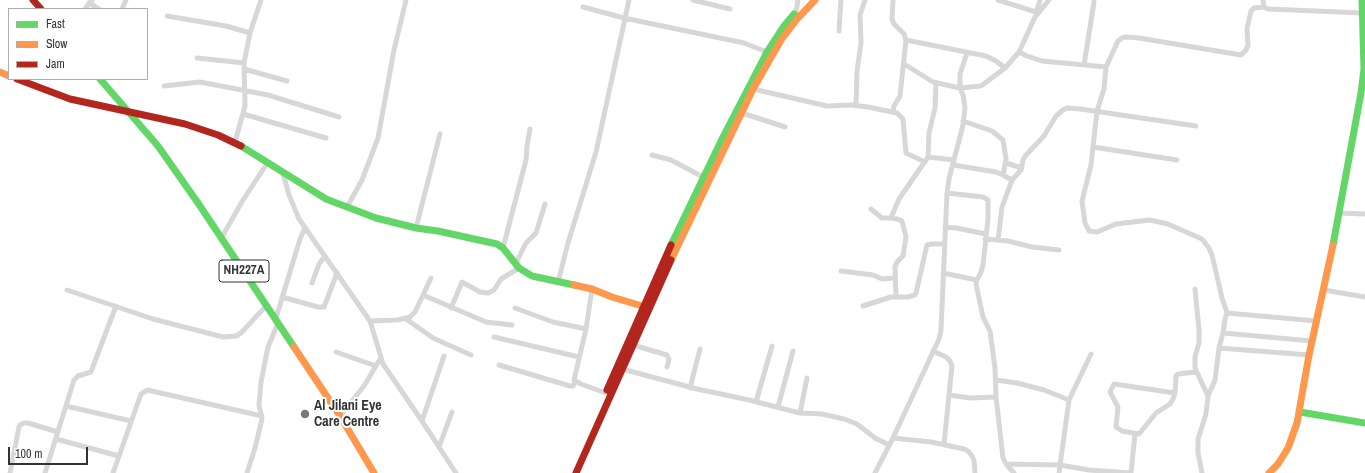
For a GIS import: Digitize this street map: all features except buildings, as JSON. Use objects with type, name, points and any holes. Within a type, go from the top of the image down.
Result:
[{"type":"main road","points":[[33,0],[40,8]]},
{"type":"main road","points":[[571,473],[703,177],[748,86],[767,52],[784,26],[807,0]]},
{"type":"main road","points":[[576,473],[633,345],[646,307],[753,89],[781,40],[814,0]]},
{"type":"main road","points":[[1269,473],[1278,464],[1288,448],[1300,412],[1309,355],[1324,290],[1364,81],[1363,3]]},
{"type":"main road","points":[[20,80],[70,99],[92,105],[127,110],[185,124],[235,142],[326,199],[376,218],[416,228],[438,231],[497,244],[503,248],[517,266],[532,276],[592,289],[612,297],[646,307]]},
{"type":"main road","name":"NH227A","points":[[101,80],[171,163],[340,416],[358,449],[374,473]]},
{"type":"main road","points":[[1300,412],[1365,423]]},
{"type":"street","points":[[235,142],[245,106],[244,63],[250,33],[261,0]]},
{"type":"street","points":[[347,207],[362,180],[378,138],[394,50],[406,0]]},
{"type":"street","points":[[558,282],[568,243],[592,169],[629,0]]},
{"type":"street","points":[[693,0],[730,9]]},
{"type":"street","points":[[796,12],[798,0]]},
{"type":"street","points":[[839,31],[841,0]]},
{"type":"street","points":[[856,106],[857,71],[861,43],[860,15],[865,0]]},
{"type":"street","points":[[892,112],[900,96],[906,40],[904,34],[892,20],[893,0]]},
{"type":"street","points":[[998,0],[1036,14]]},
{"type":"street","points":[[904,64],[936,84],[960,88],[981,86],[1005,68],[1019,52],[1036,14],[1040,0]]},
{"type":"street","points":[[1036,14],[1049,0]]},
{"type":"street","points":[[1263,0],[1264,7]]},
{"type":"street","points":[[1084,65],[1094,2]]},
{"type":"street","points":[[1202,473],[1197,446],[1206,414],[1208,396],[1215,380],[1219,348],[1227,313],[1212,255],[1202,239],[1168,224],[1150,220],[1116,224],[1097,232],[1089,231],[1085,223],[1082,201],[1091,165],[1097,111],[1104,88],[1106,67],[1118,41],[1126,37],[1241,55],[1246,50],[1248,45],[1247,29],[1251,11],[1254,8],[1264,7],[1268,9],[1362,13]]},
{"type":"street","points":[[583,8],[744,43],[767,52]]},
{"type":"street","points":[[167,16],[226,26],[250,33]]},
{"type":"street","points":[[906,40],[991,58],[1005,68]]},
{"type":"street","points":[[1019,52],[1042,61],[1106,67]]},
{"type":"street","points":[[875,473],[893,438],[942,330],[947,193],[965,108],[963,95],[960,88],[960,74],[967,53]]},
{"type":"street","points":[[197,58],[244,63]]},
{"type":"street","points":[[244,69],[287,80]]},
{"type":"street","points":[[164,86],[200,82],[268,95],[339,117]]},
{"type":"street","points":[[891,218],[899,199],[927,160],[929,133],[935,108],[936,84]]},
{"type":"street","points":[[753,89],[827,106],[856,106],[892,112],[900,115],[903,119],[906,153],[927,160],[953,163],[1004,175],[1012,180]]},
{"type":"street","points":[[998,240],[1002,207],[1012,180],[1022,168],[1023,160],[1026,155],[1044,136],[1060,112],[1067,108],[1097,111],[1196,126]]},
{"type":"street","points":[[742,113],[786,127]]},
{"type":"street","points":[[243,114],[326,138]]},
{"type":"street","points":[[963,121],[992,131],[1001,137],[1006,163],[1004,175]]},
{"type":"street","points":[[503,248],[526,160],[527,141],[530,129]]},
{"type":"street","points":[[416,228],[440,134]]},
{"type":"street","points":[[1093,147],[1108,148],[1177,160]]},
{"type":"street","points":[[652,155],[671,160],[703,177]]},
{"type":"street","points":[[222,238],[239,206],[268,162]]},
{"type":"street","points":[[1006,163],[1022,168]]},
{"type":"street","points":[[283,173],[289,195],[299,219],[370,321],[380,358],[456,473]]},
{"type":"street","points":[[947,193],[977,196],[988,200],[983,265],[977,280],[981,311],[990,331],[1002,452],[1006,464],[1014,473]]},
{"type":"street","points":[[451,308],[462,282],[480,292],[488,293],[494,290],[502,279],[517,266],[526,243],[536,233],[545,204]]},
{"type":"street","points":[[871,209],[882,218],[897,219],[902,222],[906,237],[903,256],[895,264],[896,297]]},
{"type":"street","points":[[1339,213],[1365,214]]},
{"type":"street","points":[[945,227],[956,228],[998,240],[1032,247],[1059,250]]},
{"type":"street","points":[[247,473],[262,416],[259,404],[261,382],[270,343],[282,297],[300,239],[305,228]]},
{"type":"street","points":[[863,306],[896,297],[908,297],[915,295],[927,245],[944,244]]},
{"type":"street","points":[[312,283],[319,264],[325,256]]},
{"type":"street","points":[[841,271],[872,275],[882,279],[895,278]]},
{"type":"street","points":[[282,297],[318,307],[324,307],[337,273]]},
{"type":"street","points":[[943,273],[977,280]]},
{"type":"street","points":[[370,321],[406,318],[413,315],[431,278]]},
{"type":"street","points":[[576,382],[574,378],[586,329],[592,289]]},
{"type":"street","points":[[1195,289],[1199,330],[1199,343],[1195,357],[1196,372],[1208,396]]},
{"type":"street","points":[[67,290],[153,319],[223,337],[229,337],[241,333],[267,305]]},
{"type":"street","points":[[1324,290],[1365,297]]},
{"type":"street","points":[[423,295],[486,322],[512,325]]},
{"type":"street","points":[[45,473],[74,380],[78,376],[90,372],[92,369],[116,306]]},
{"type":"street","points":[[515,308],[553,322],[586,329]]},
{"type":"street","points":[[1227,313],[1316,321]]},
{"type":"street","points":[[406,318],[433,338],[471,355]]},
{"type":"street","points":[[1223,333],[1312,342]]},
{"type":"street","points":[[494,337],[579,357]]},
{"type":"street","points":[[633,345],[666,355],[668,358],[667,367]]},
{"type":"street","points":[[756,402],[772,346]]},
{"type":"street","points":[[1219,348],[1309,355]]},
{"type":"street","points":[[690,388],[700,349]]},
{"type":"street","points":[[778,407],[794,351]]},
{"type":"street","points":[[933,351],[944,356],[951,363],[944,444]]},
{"type":"street","points":[[336,352],[376,366]]},
{"type":"street","points":[[1060,473],[1069,400],[1091,354]]},
{"type":"street","points":[[422,421],[444,356]]},
{"type":"street","points":[[340,416],[364,386],[380,358]]},
{"type":"street","points":[[499,366],[570,386],[573,386],[576,382]]},
{"type":"street","points":[[622,369],[690,388],[800,413],[828,415],[851,421],[862,427],[875,438],[889,445]]},
{"type":"street","points":[[1175,393],[1114,384],[1110,392],[1118,407],[1116,428],[1122,431],[1139,434],[1143,431],[1156,413],[1170,404],[1175,393],[1176,376],[1178,374],[1196,372]]},
{"type":"street","points":[[800,413],[807,378]]},
{"type":"street","points":[[996,380],[1044,390],[1069,400]]},
{"type":"street","points":[[576,382],[606,393]]},
{"type":"street","points":[[113,473],[141,394],[148,390],[262,416]]},
{"type":"street","points":[[949,396],[975,398],[996,397]]},
{"type":"street","points":[[66,406],[132,421]]},
{"type":"street","points":[[440,447],[452,412]]},
{"type":"street","points":[[10,473],[20,425],[28,423],[58,432]]},
{"type":"street","points":[[1006,464],[1060,465],[1089,470],[1131,473],[1135,434]]},
{"type":"street","points":[[893,438],[944,444],[968,451],[974,460],[975,473]]},
{"type":"street","points":[[56,440],[119,456]]},
{"type":"traffic: fast","points":[[1333,245],[1361,93],[1364,69],[1362,0]]},
{"type":"traffic: fast","points":[[671,245],[722,139],[767,52],[784,26],[794,14]]},
{"type":"traffic: fast","points":[[101,80],[158,146],[294,347]]},
{"type":"traffic: fast","points":[[241,146],[326,199],[376,218],[416,228],[438,231],[497,244],[503,248],[519,268],[532,276],[574,285]]},
{"type":"traffic: fast","points":[[1300,412],[1365,423]]},
{"type":"traffic: slow","points":[[671,260],[753,89],[781,40],[797,19],[815,0]]},
{"type":"traffic: slow","points":[[0,72],[8,76]]},
{"type":"traffic: slow","points":[[1269,473],[1278,464],[1288,448],[1297,423],[1309,355],[1333,245]]},
{"type":"traffic: slow","points":[[574,285],[592,289],[612,297],[649,308]]},
{"type":"traffic: slow","points":[[294,347],[340,416],[374,473]]},
{"type":"traffic: jam","points":[[33,0],[40,8]]},
{"type":"traffic: jam","points":[[20,80],[70,99],[185,124],[218,135],[241,146]]},
{"type":"traffic: jam","points":[[607,390],[671,245]]},
{"type":"traffic: jam","points":[[576,473],[671,260]]},
{"type":"place","name":"Al Jilani Eye Care Centre","points":[[305,414]]}]
